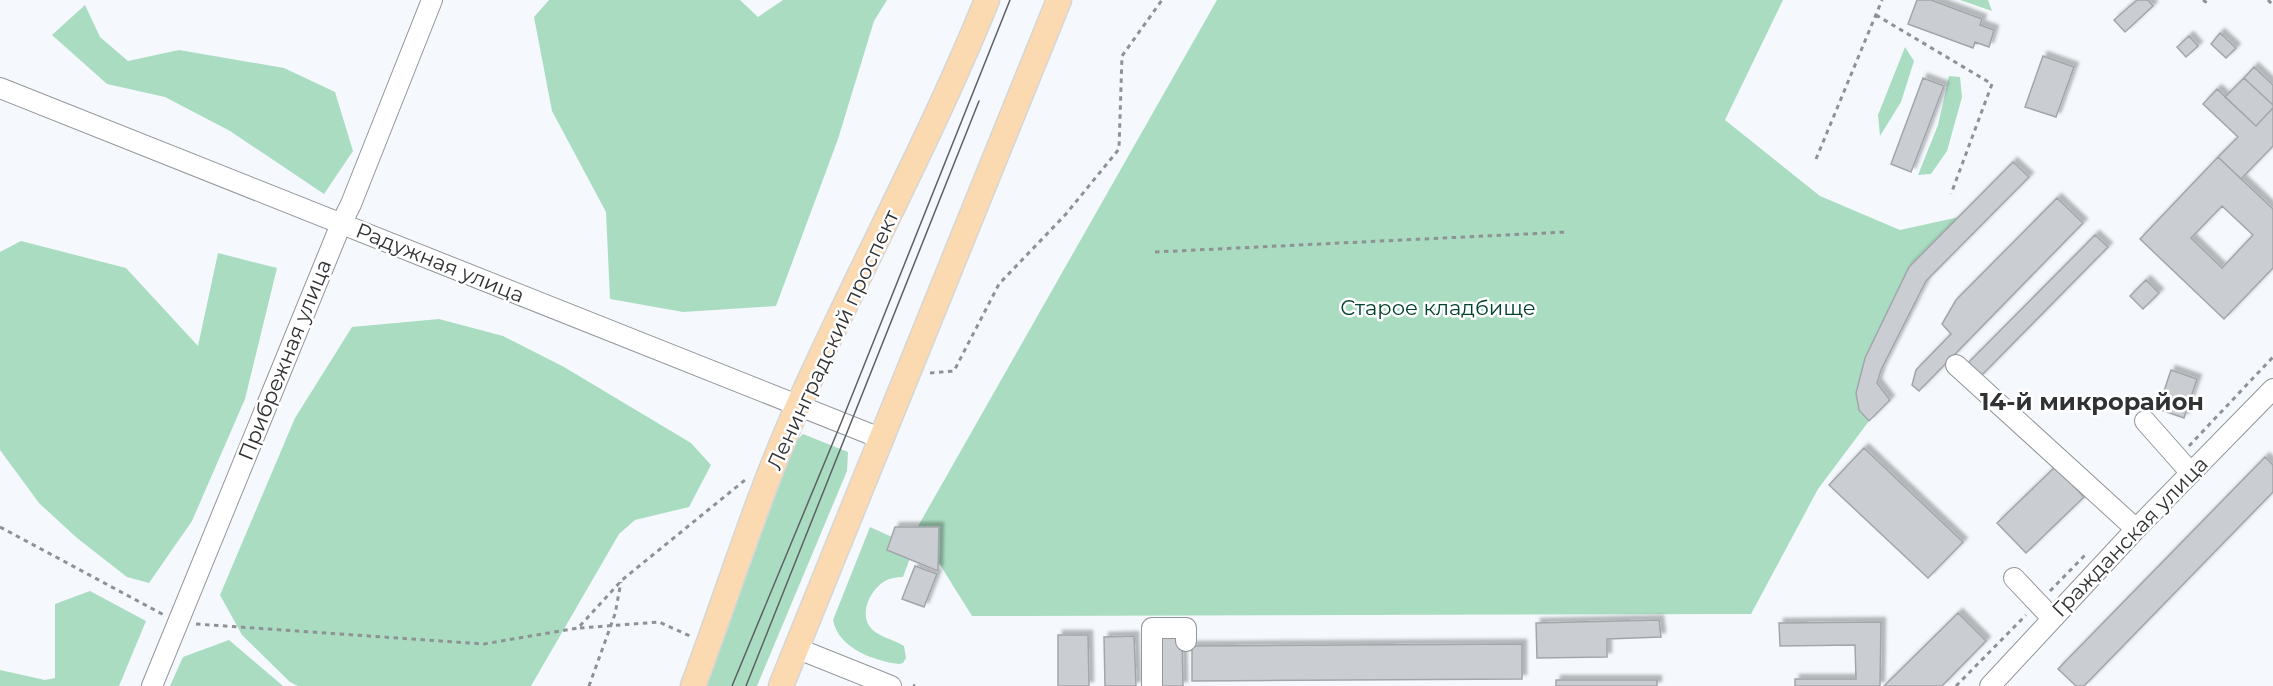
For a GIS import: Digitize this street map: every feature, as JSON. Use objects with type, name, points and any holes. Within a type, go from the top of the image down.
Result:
[{"type":"main road","name":"Ленинградский проспект","points":[[693,686],[726,588],[798,406],[957,74],[987,0]]},
{"type":"main road","points":[[781,686],[1059,0]]},
{"type":"street","name":"Прибрежная улица","points":[[153,686],[351,204],[432,0]]},
{"type":"street","name":"Радужная улица","points":[[0,88],[880,438]]},
{"type":"street","points":[[1956,365],[2136,529]]},
{"type":"street","name":"Гражданская улица","points":[[1990,686],[2136,529],[2273,389]]},
{"type":"street","points":[[2145,421],[2191,473]]},
{"type":"street","points":[[2014,579],[2052,618]]},
{"type":"street","points":[[1152,686],[1152,628],[1186,628],[1186,641]]},
{"type":"street","points":[[796,648],[891,686]]},
{"type":"path","points":[[954,371],[999,284],[1066,214],[1119,149],[1122,56],[1162,0]]},
{"type":"path","points":[[1816,159],[1882,0]]},
{"type":"path","points":[[2204,0],[2210,4]]},
{"type":"path","points":[[2268,0],[2273,5]]},
{"type":"path","points":[[1876,15],[1992,84],[1951,194]]},
{"type":"path","points":[[1155,252],[1567,232]]},
{"type":"path","points":[[578,628],[622,580],[749,476]]},
{"type":"path","points":[[0,527],[178,623],[484,644],[578,628],[659,622],[698,640]]},
{"type":"path","points":[[589,686],[611,626],[622,580]]},
{"type":"green space","points":[[549,0],[740,0],[758,17],[783,0],[887,0],[874,21],[838,139],[776,306],[683,312],[610,299],[606,212],[552,111],[534,17]]},
{"type":"green space","name":"Старое кладбище","points":[[1217,0],[1783,0],[1725,120],[1820,196],[1900,230],[1959,217],[1909,267],[1859,410],[1869,421],[1818,489],[1751,614],[972,616],[917,528]]},
{"type":"green space","points":[[1960,0],[1988,0],[1992,11]]},
{"type":"green space","points":[[85,5],[100,37],[128,61],[179,50],[284,68],[335,92],[353,151],[324,194],[230,131],[165,97],[107,84],[52,35]]},
{"type":"green space","points":[[1905,47],[1914,61],[1901,102],[1880,136],[1878,115]]},
{"type":"green space","points":[[1949,76],[1960,77],[1962,97],[1947,151],[1931,174],[1918,175],[1938,125]]},
{"type":"green space","points":[[21,241],[126,268],[198,346],[218,253],[277,268],[245,399],[192,521],[149,583],[127,577],[77,538],[39,503],[0,450],[0,252]]},
{"type":"green space","points":[[439,319],[503,336],[564,367],[691,443],[711,465],[689,507],[635,520],[619,534],[531,686],[298,686],[290,682],[242,635],[220,595],[295,418],[352,327]]},
{"type":"green space","points":[[803,434],[848,452],[847,471],[757,686],[706,686],[795,442]]},
{"type":"green space","points":[[870,527],[914,547],[903,577],[889,579],[875,589],[866,608],[867,621],[873,630],[904,646],[906,658],[903,663],[899,664],[868,656],[849,645],[836,630],[833,620]]},
{"type":"green space","points":[[90,591],[146,621],[119,686],[0,686],[0,670],[45,680],[55,678],[55,604]]},
{"type":"green space","points":[[229,640],[283,686],[170,686],[183,657]]},
{"type":"building","points":[[1917,0],[1931,0],[1982,19],[1980,25],[1994,30],[1989,47],[1975,42],[1973,48],[1908,24]]},
{"type":"building","points":[[2137,0],[2148,0],[2153,6],[2125,32],[2114,20]]},
{"type":"building","points":[[2220,33],[2236,48],[2226,58],[2211,44]]},
{"type":"building","points":[[2189,36],[2198,46],[2186,57],[2177,47]]},
{"type":"building","points":[[2043,56],[2074,67],[2056,117],[2025,107]]},
{"type":"building","points":[[2254,67],[2273,85],[2273,105],[2244,78]]},
{"type":"building","points":[[1923,78],[1944,86],[1911,172],[1891,164]]},
{"type":"building","points":[[2244,78],[2273,105],[2273,108],[2256,126],[2225,97]]},
{"type":"building","points":[[2217,89],[2256,126],[2273,108],[2273,146],[2241,179],[2218,157],[2238,137],[2203,104]]},
{"type":"building","points":[[2218,157],[2273,209],[2273,268],[2224,319],[2140,239]],"holes":[[[2222,206],[2253,235],[2222,268],[2191,238]]]},
{"type":"building","points":[[2013,162],[2029,177],[1926,281],[1881,370],[1877,383],[1890,400],[1869,421],[1859,410],[1856,393],[1865,358],[1909,267]]},
{"type":"building","points":[[2057,198],[2083,223],[1919,391],[1912,385],[1916,370],[1951,334],[1942,324],[1956,300]]},
{"type":"building","points":[[2095,235],[2108,247],[1979,378],[1966,365]]},
{"type":"building","points":[[2146,280],[2159,293],[2143,309],[2130,296]]},
{"type":"building","points":[[2171,370],[2197,379],[2184,418],[2158,409]]},
{"type":"building","points":[[1864,448],[1963,542],[1928,578],[1829,485]]},
{"type":"building","points":[[2265,457],[2273,465],[2273,492],[2084,686],[2076,686],[2058,669]]},
{"type":"building","points":[[2055,467],[2084,497],[2026,553],[1997,523]]},
{"type":"building","points":[[895,527],[939,527],[938,571],[887,550]]},
{"type":"building","points":[[915,566],[937,574],[924,607],[902,599]]},
{"type":"building","points":[[1958,613],[1986,641],[1942,686],[1884,686]]},
{"type":"building","points":[[1659,620],[1661,637],[1607,639],[1607,657],[1537,658],[1536,623]]},
{"type":"building","points":[[1881,622],[1880,686],[1795,686],[1795,679],[1856,679],[1855,645],[1780,646],[1779,623]]},
{"type":"building","points":[[1155,634],[1182,634],[1183,686],[1156,686]]},
{"type":"building","points":[[1058,635],[1088,635],[1089,686],[1058,686]]},
{"type":"building","points":[[1134,636],[1136,686],[1105,686],[1104,637]]},
{"type":"building","points":[[1522,644],[1522,679],[1192,681],[1192,646]]},
{"type":"building","points":[[1556,680],[1657,680],[1657,686],[1556,686]]},
{"type":"tram line","points":[[732,686],[841,423],[1010,0]]},
{"type":"tram line","points":[[746,686],[979,101]]},
{"type":"district","name":"14-й микрорайон","points":[[2092,402]]}]
